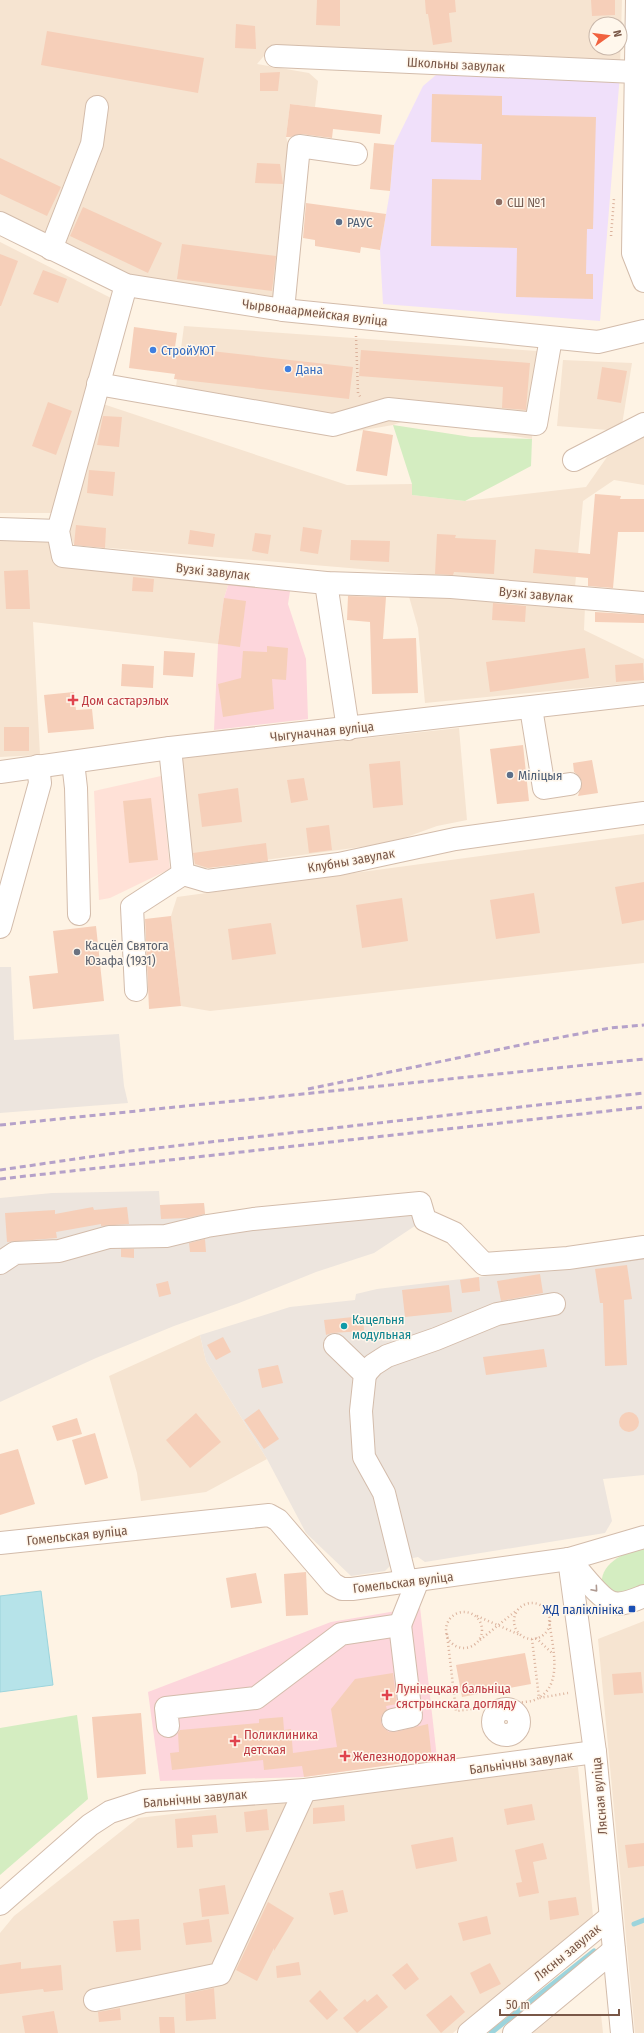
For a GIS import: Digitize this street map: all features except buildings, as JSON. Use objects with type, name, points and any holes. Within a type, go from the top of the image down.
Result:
[{"type":"street","points":[[637,0],[636,72],[639,252],[644,281]]},
{"type":"street","name":"Школьны завулак","points":[[276,56],[636,72]]},
{"type":"street","points":[[51,249],[92,144],[97,107]]},
{"type":"street","points":[[283,310],[299,146],[356,154]]},
{"type":"street","name":"Чырвонаармейская вуліца","points":[[0,223],[126,285],[283,310],[551,338],[598,342],[644,332]]},
{"type":"street","name":"Вузкі завулак","points":[[126,285],[58,531],[63,556],[326,582],[451,587],[644,603]]},
{"type":"street","points":[[98,384],[333,425],[388,410],[536,424],[551,338]]},
{"type":"street","points":[[574,460],[644,424]]},
{"type":"street","points":[[0,529],[58,531]]},
{"type":"street","points":[[326,582],[348,729]]},
{"type":"street","name":"Чыгуначная вуліца","points":[[0,772],[170,748],[348,729],[644,694]]},
{"type":"street","points":[[531,708],[544,788],[570,784]]},
{"type":"street","points":[[136,990],[132,907],[183,874],[170,748]]},
{"type":"street","points":[[74,762],[79,914]]},
{"type":"street","points":[[0,927],[40,783],[38,766]]},
{"type":"street","name":"Клубны завулак","points":[[183,874],[207,881],[339,864],[455,839],[644,813]]},
{"type":"street","points":[[0,1263],[15,1253],[59,1251],[109,1237],[166,1236],[207,1226],[253,1219],[420,1203],[425,1220],[454,1232],[484,1264],[568,1258],[644,1247]]},
{"type":"street","points":[[393,1720],[411,1716],[400,1624],[412,1581],[384,1493],[364,1457],[361,1411],[365,1374],[373,1365],[388,1356],[436,1339],[497,1314],[554,1304]]},
{"type":"street","points":[[335,1345],[365,1374]]},
{"type":"street","name":"Гомельская вуліца","points":[[0,1543],[269,1515],[278,1520],[334,1584],[342,1589],[412,1581],[569,1559],[644,1537]]},
{"type":"street","points":[[569,1559],[601,1596],[612,1603],[626,1603],[644,1596]]},
{"type":"street","name":"Лясная вуліца","points":[[569,1559],[595,1752],[622,2033]]},
{"type":"street","points":[[168,1726],[166,1708],[256,1698],[341,1634],[400,1624]]},
{"type":"street","points":[[509,1735],[511,1764]]},
{"type":"street","name":"Бальнічны завулак","points":[[0,1904],[78,1835],[110,1812],[144,1801],[305,1790],[595,1752]]},
{"type":"street","points":[[95,2000],[220,1974],[305,1790]]},
{"type":"street","name":"Лясны завулак","points":[[469,2033],[610,1917]]},
{"type":"street","points":[[514,2033],[614,1950]]},
{"type":"path","points":[[355,317],[358,393],[369,415]]},
{"type":"path","points":[[447,1634],[449,1640],[459,1647],[470,1647],[477,1643],[498,1625],[519,1609],[529,1603],[540,1605],[548,1613],[549,1619],[555,1673],[552,1683],[540,1698],[532,1701],[456,1711],[447,1634],[447,1629],[451,1618],[462,1613],[473,1615],[498,1625],[521,1635],[532,1639],[536,1638],[547,1630],[549,1619]]},
{"type":"path","points":[[519,1609],[514,1619],[514,1625],[521,1635]]},
{"type":"path","points":[[473,1615],[477,1618],[482,1629],[482,1634],[477,1643]]},
{"type":"path","points":[[536,1638],[553,1654]]},
{"type":"path","points":[[532,1639],[540,1698]]},
{"type":"shaded area","points":[[0,0],[622,0],[622,16],[588,16],[588,56],[620,56],[620,67],[269,50],[257,64],[309,73],[318,81],[315,107],[290,104],[286,137],[294,163],[277,297],[134,276],[0,211]]},
{"type":"shaded area","name":"СШ №1","points":[[443,69],[620,74],[600,321],[383,304],[380,250],[390,191],[394,145],[423,86]]},
{"type":"shaded area","points":[[0,242],[113,299],[52,513],[0,513]]},
{"type":"shaded area","points":[[184,326],[537,351],[532,439],[410,419],[393,425],[329,436],[173,409]]},
{"type":"shaded area","points":[[563,360],[632,363],[621,431],[557,426]]},
{"type":"shaded area","points":[[103,404],[347,485],[412,484],[412,495],[465,501],[586,487],[607,457],[644,435],[644,485],[614,480],[583,501],[575,587],[74,545],[68,528]]},
{"type":"shaded area","points":[[0,541],[48,541],[58,567],[230,579],[224,598],[218,644],[33,622],[40,755],[0,757]]},
{"type":"shaded area","points":[[230,579],[291,585],[288,604],[306,659],[308,719],[214,730],[218,644],[224,598]]},
{"type":"shaded area","points":[[408,593],[585,606],[584,630],[644,659],[644,682],[425,703],[418,628]]},
{"type":"shaded area","points":[[459,728],[467,820],[437,826],[390,843],[192,870],[182,758]]},
{"type":"shaded area","points":[[161,776],[170,869],[110,898],[99,900],[94,791]]},
{"type":"shaded area","points":[[644,834],[644,963],[210,1011],[181,1006],[171,916],[177,897]]},
{"type":"shaded area","points":[[0,967],[11,967],[14,1040],[119,1034],[124,1086],[128,1103],[0,1113]]},
{"type":"shaded area","points":[[159,1191],[160,1205],[204,1203],[205,1216],[305,1206],[430,1216],[374,1253],[316,1272],[239,1303],[174,1326],[96,1358],[0,1402],[0,1198],[52,1193]]},
{"type":"shaded area","points":[[644,1255],[644,1475],[603,1479],[612,1521],[605,1533],[425,1562],[418,1557],[394,1562],[385,1571],[351,1576],[306,1533],[267,1459],[206,1361],[200,1335],[290,1307],[355,1300],[356,1294],[377,1289],[581,1265]]},
{"type":"shaded area","points":[[200,1335],[206,1361],[267,1459],[206,1492],[141,1501],[137,1473],[109,1376]]},
{"type":"shaded area","points":[[420,1607],[437,1758],[304,1777],[160,1781],[148,1692],[331,1622]]},
{"type":"shaded area","points":[[644,1621],[644,2033],[635,2033],[598,1639]]},
{"type":"shaded area","points":[[578,1767],[593,1916],[453,2033],[0,2033],[0,1933],[14,1916],[138,1818]]},
{"type":"shaded area","points":[[556,2014],[601,2014],[603,2033],[533,2033]]},
{"type":"green space","points":[[393,425],[471,437],[532,439],[531,466],[465,501],[412,495],[412,484]]},
{"type":"green space","points":[[644,1549],[644,1588],[617,1597],[602,1588],[604,1572],[608,1566],[620,1556]]},
{"type":"green space","points":[[77,1715],[88,1799],[0,1875],[0,1728]]},
{"type":"water","points":[[41,1591],[53,1685],[0,1692],[0,1596]]},
{"type":"waterway","points":[[634,1924],[644,1920]]},
{"type":"waterway","points":[[491,2033],[594,1951]]},
{"type":"railway","points":[[308,1089],[530,1043],[610,1028],[644,1025]]},
{"type":"railway","points":[[0,1125],[644,1059]]},
{"type":"railway","points":[[0,1170],[130,1151],[644,1093]]},
{"type":"railway","points":[[0,1179],[644,1107]]},
{"type":"place","name":"СШ №1","points":[[499,202]]},
{"type":"place","name":"РАУС","points":[[339,222]]},
{"type":"place","name":"СтройУЮТ","points":[[153,350]]},
{"type":"place","name":"Дана","points":[[288,369]]},
{"type":"place","name":"Дом састарэлых","points":[[73,700]]},
{"type":"place","name":"Міліцыя","points":[[510,775]]},
{"type":"place","name":"Касцёл Святога Юзафа (1931)","points":[[77,952]]},
{"type":"place","name":"Кацельня модульная","points":[[344,1326]]},
{"type":"place","name":"ЖД паліклініка","points":[[632,1609]]},
{"type":"place","name":"Лунінецкая бальніца сястрынскага догляду","points":[[387,1695]]},
{"type":"place","name":"Поликлиника детская","points":[[235,1741]]},
{"type":"place","name":"Железнодорожная","points":[[345,1756]]}]
